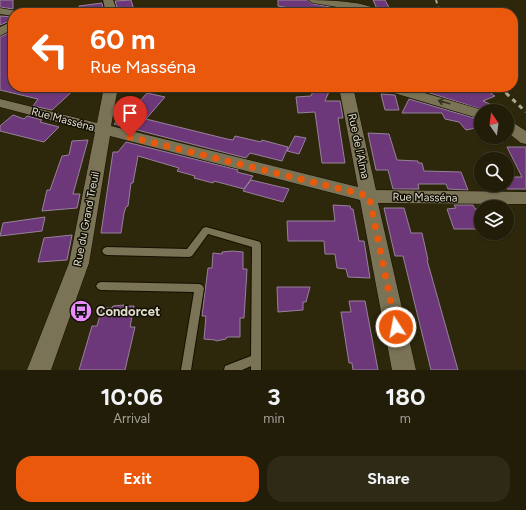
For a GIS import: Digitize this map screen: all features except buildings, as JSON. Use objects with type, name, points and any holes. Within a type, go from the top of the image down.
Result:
[{"type":"street","points":[[313,0],[367,7]]},
{"type":"street","name":"Rue du Grand Treuil","points":[[39,370],[80,263],[109,92]]},
{"type":"street","name":"Rue de l'Alma","points":[[347,92],[404,370]]},
{"type":"street","points":[[410,92],[474,112]]},
{"type":"street","name":"Rue Masséna","points":[[0,103],[102,130],[369,196],[526,198]]},
{"type":"street","points":[[514,130],[526,139]]},
{"type":"lane","points":[[107,251],[189,253],[206,230],[257,245],[256,370]]},
{"type":"lane","points":[[101,286],[199,288],[186,370]]},
{"type":"lane","points":[[229,370],[256,359]]},
{"type":"railway","points":[[436,0],[438,8]]},
{"type":"railway","points":[[506,93],[526,112]]},
{"type":"place","name":"Condorcet","points":[[81,311]]},
{"type":"route","points":[[130,137],[369,196],[396,327]]}]
